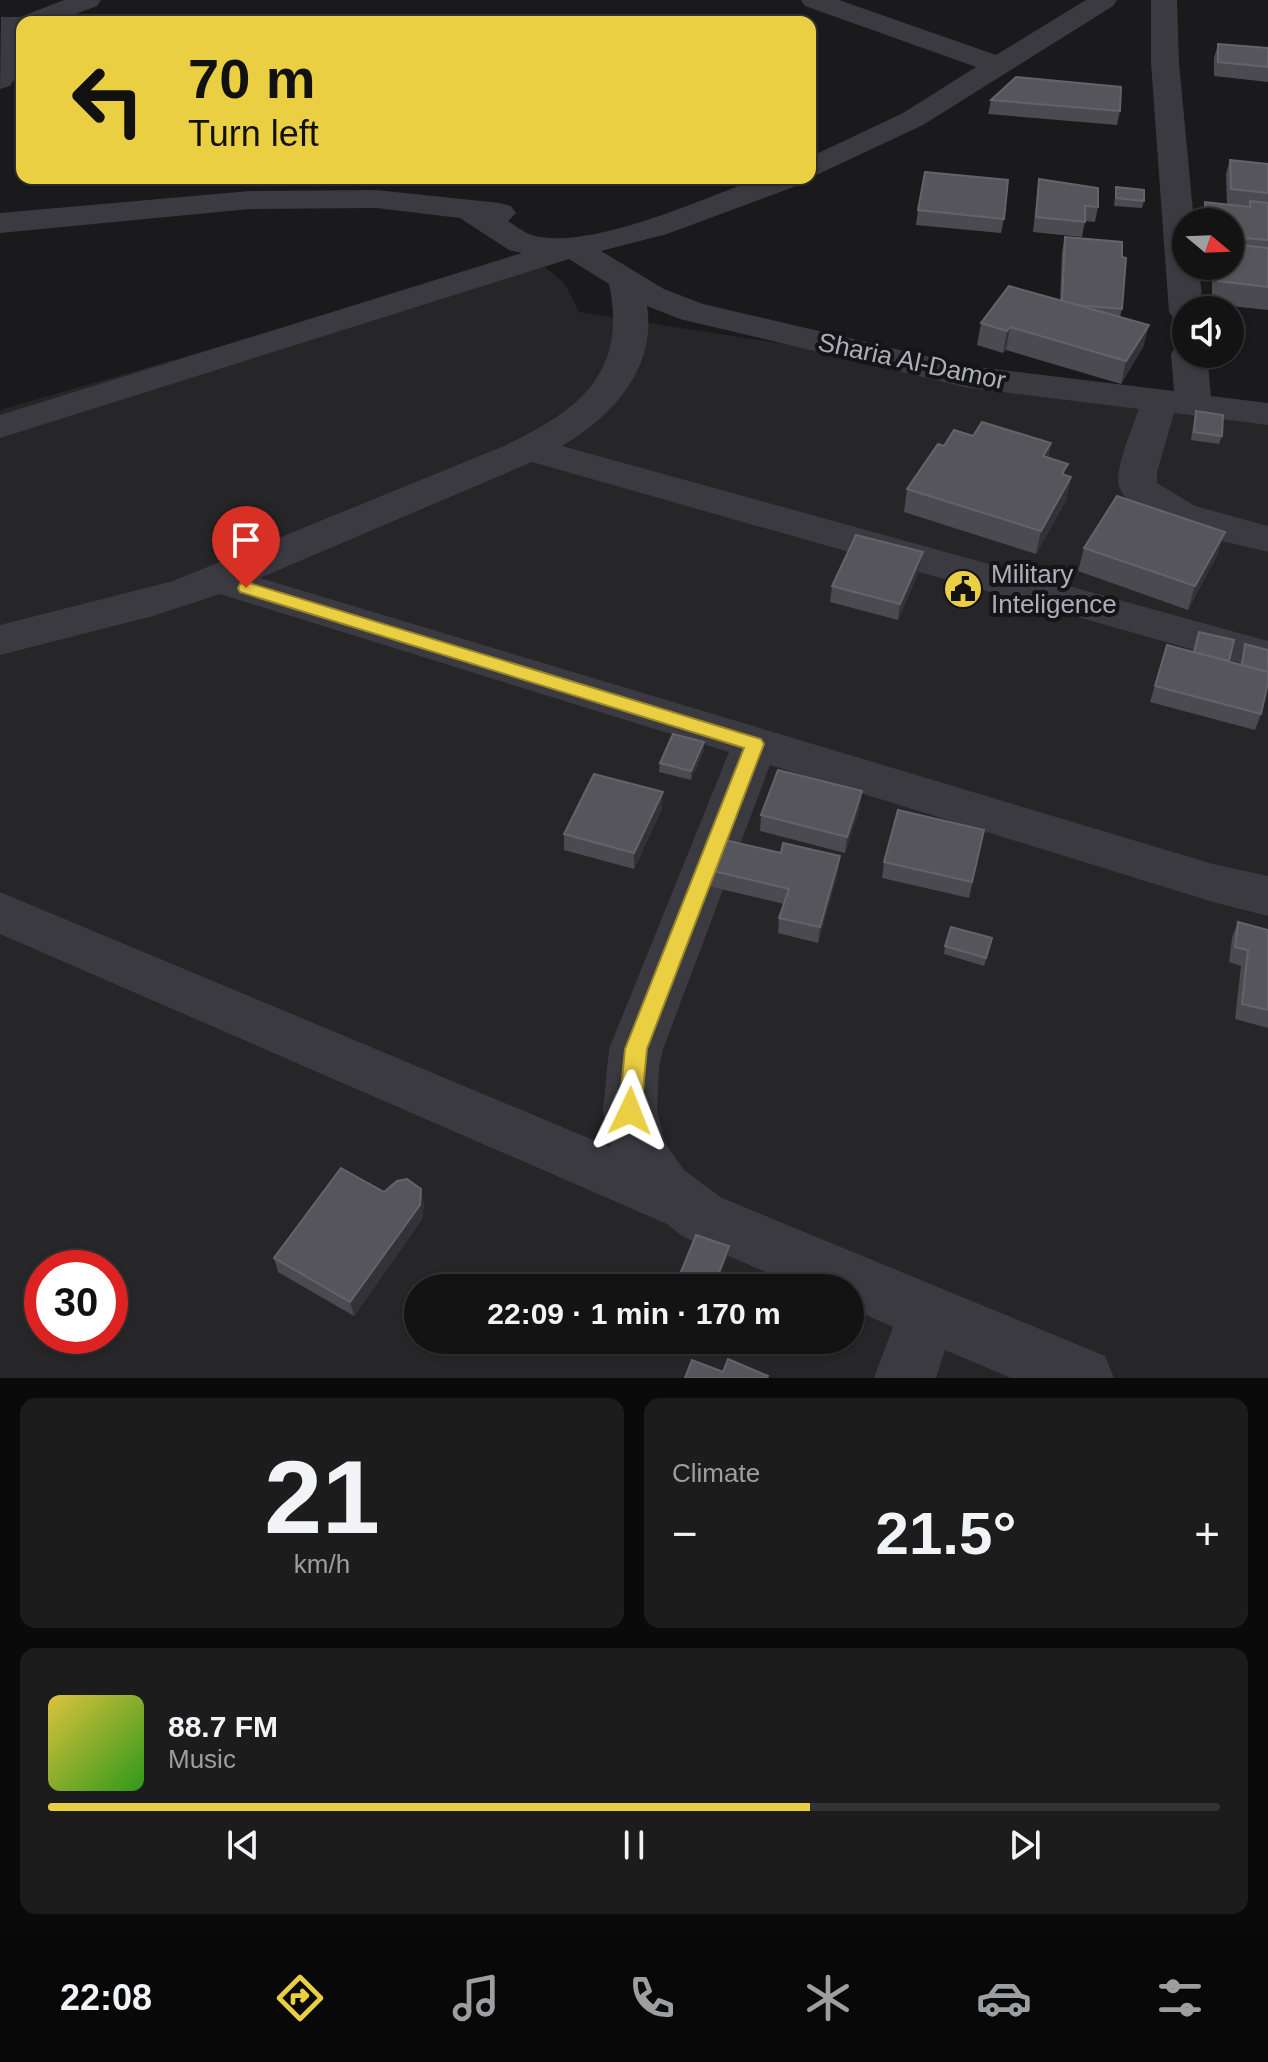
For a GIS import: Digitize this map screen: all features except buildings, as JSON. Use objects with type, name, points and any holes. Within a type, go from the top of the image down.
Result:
[{"type":"street","points":[[23,16],[88,0]]},
{"type":"street","points":[[814,0],[999,66]]},
{"type":"street","points":[[816,166],[913,119],[1104,0]]},
{"type":"street","points":[[1164,0],[1165,63],[1185,296]]},
{"type":"street","points":[[0,80],[16,27]]},
{"type":"street","points":[[0,403],[336,303],[521,243],[567,240],[656,227],[774,184]]},
{"type":"street","name":"Sharia Al-Damor","points":[[0,223],[250,200],[376,199],[530,217],[652,296],[692,312],[969,377],[1268,414]]},
{"type":"street","points":[[471,211],[521,243]]},
{"type":"street","points":[[0,427],[567,240]]},
{"type":"street","points":[[0,640],[29,630],[154,601],[216,579],[528,449],[597,404],[617,377],[631,350],[633,332],[631,304],[624,277]]},
{"type":"street","points":[[1185,368],[1176,404],[1138,472],[1138,486],[1148,497],[1169,509],[1268,539]]},
{"type":"street","points":[[528,449],[1268,656]]},
{"type":"street","points":[[216,579],[1213,883],[1268,896]]},
{"type":"street","points":[[682,1204],[664,1188],[639,1152],[630,1111],[632,1067],[636,1049],[755,744]]},
{"type":"street","points":[[0,912],[1083,1378]]},
{"type":"street","points":[[905,1378],[928,1312]]},
{"type":"shaded area","points":[[532,256],[565,284],[579,312],[1268,419],[1268,1378],[0,1378],[0,410]]},
{"type":"place","name":"Military Inteligence","points":[[963,589]]},
{"type":"route","points":[[246,588],[755,744],[636,1049],[630,1111]]}]
